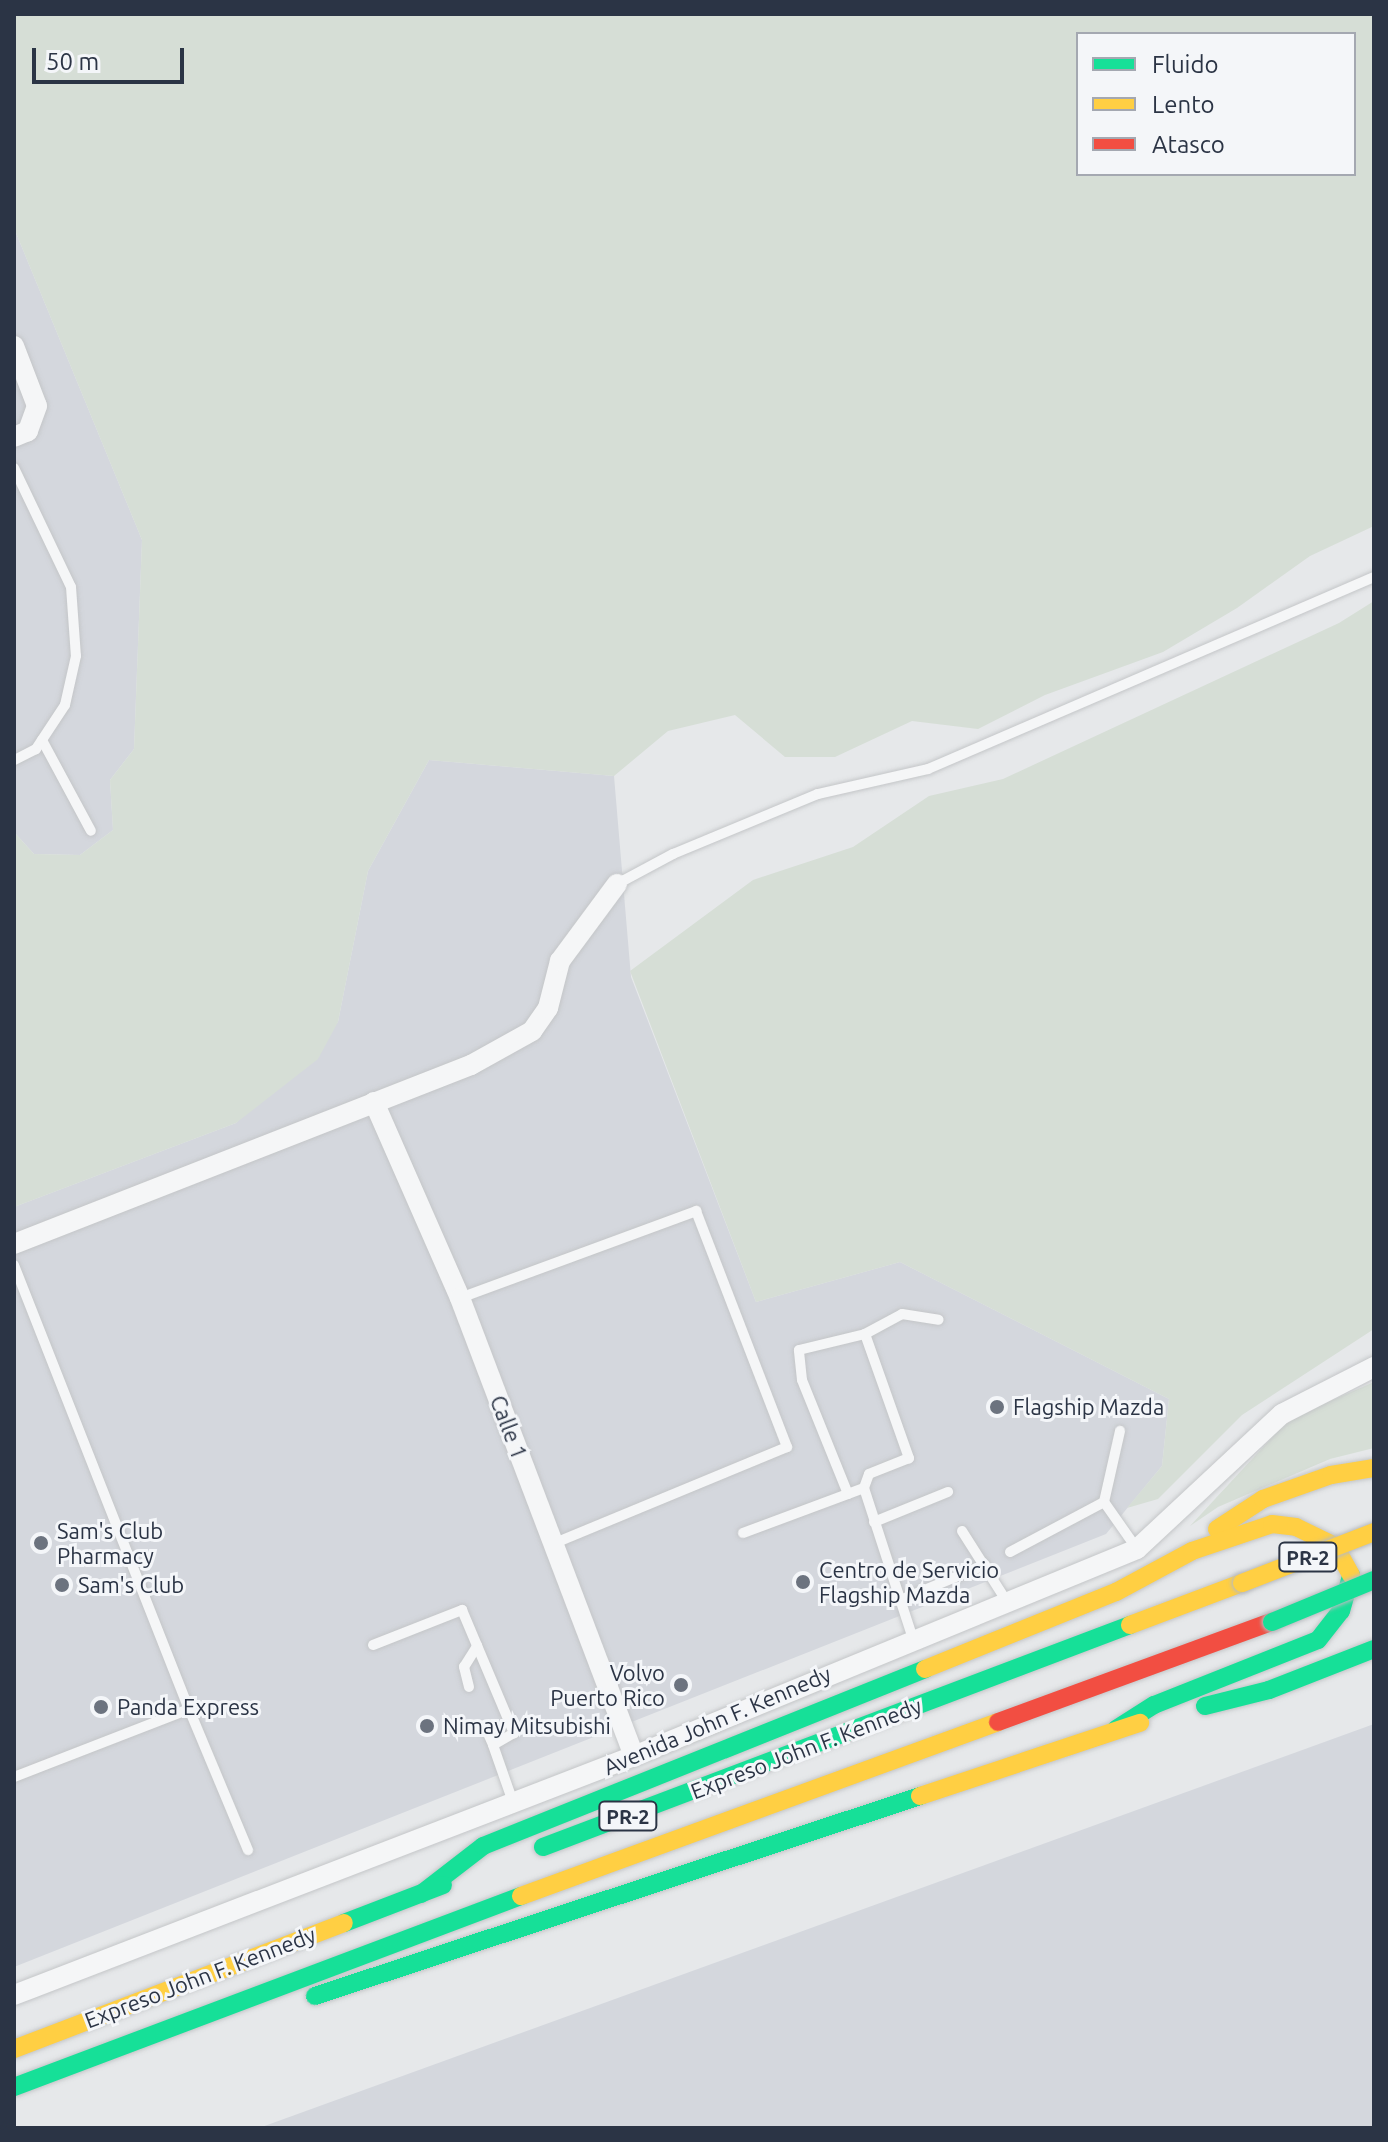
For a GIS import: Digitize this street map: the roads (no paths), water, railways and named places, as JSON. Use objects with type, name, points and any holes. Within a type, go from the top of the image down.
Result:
[{"type":"highway","points":[[1192,1551],[1228,1519],[1263,1499],[1331,1475],[1374,1468]]},
{"type":"highway","points":[[421,1894],[483,1846],[1116,1592],[1192,1551],[1272,1524],[1319,1536],[1335,1546],[1351,1575],[1341,1611],[1318,1640],[1154,1705],[1116,1729]]},
{"type":"highway","name":"Expreso John F. Kennedy","points":[[524,1855],[1374,1532]]},
{"type":"highway","name":"Expreso John F. Kennedy","points":[[14,2087],[247,1996],[1272,1622],[1374,1580]]},
{"type":"highway","points":[[247,1996],[300,2000],[1116,1729],[1269,1690],[1374,1649]]},
{"type":"highway","name":"Expreso John F. Kennedy","points":[[14,2049],[480,1871]]},
{"type":"street","points":[[14,346],[37,406],[28,431],[14,437]]},
{"type":"street","points":[[14,1244],[471,1065],[532,1031],[548,1008],[560,961],[617,884]]},
{"type":"street","name":"Calle 1","points":[[374,1102],[460,1298],[634,1756]]},
{"type":"street","name":"Avenida John F. Kennedy","points":[[14,1995],[634,1756],[1137,1549],[1282,1414],[1374,1367]]},
{"type":"lane","points":[[14,468],[71,587],[76,656],[65,705],[36,749],[14,760]]},
{"type":"lane","points":[[617,884],[673,854],[818,794],[928,769],[1374,577]]},
{"type":"lane","points":[[42,740],[91,831]]},
{"type":"lane","points":[[460,1298],[696,1211],[787,1447],[553,1544]]},
{"type":"lane","points":[[14,1265],[189,1709],[248,1850]]},
{"type":"lane","points":[[848,1494],[802,1380],[799,1350],[865,1334],[902,1314],[939,1320]]},
{"type":"lane","points":[[865,1334],[909,1458],[869,1474],[864,1488],[913,1639]]},
{"type":"lane","points":[[1120,1431],[1104,1502],[1137,1549]]},
{"type":"lane","points":[[743,1533],[864,1488]]},
{"type":"lane","points":[[874,1522],[948,1492]]},
{"type":"lane","points":[[1010,1552],[1104,1502]]},
{"type":"lane","points":[[962,1531],[1007,1602]]},
{"type":"lane","points":[[900,1600],[985,1565]]},
{"type":"lane","points":[[373,1645],[462,1610],[514,1733],[493,1745]]},
{"type":"lane","points":[[469,1687],[464,1667],[477,1646]]},
{"type":"lane","points":[[14,1777],[189,1709]]},
{"type":"lane","points":[[486,1729],[513,1802]]},
{"type":"place","name":"Flagship Mazda","points":[[997,1407]]},
{"type":"place","name":"Sam's Club Pharmacy","points":[[41,1543]]},
{"type":"place","name":"Centro de Servicio Flagship Mazda","points":[[803,1582]]},
{"type":"place","name":"Sam's Club","points":[[62,1585]]},
{"type":"place","name":"Volvo Puerto Rico","points":[[681,1685]]},
{"type":"place","name":"Panda Express","points":[[101,1707]]},
{"type":"place","name":"Nimay Mitsubishi","points":[[427,1726]]}]
